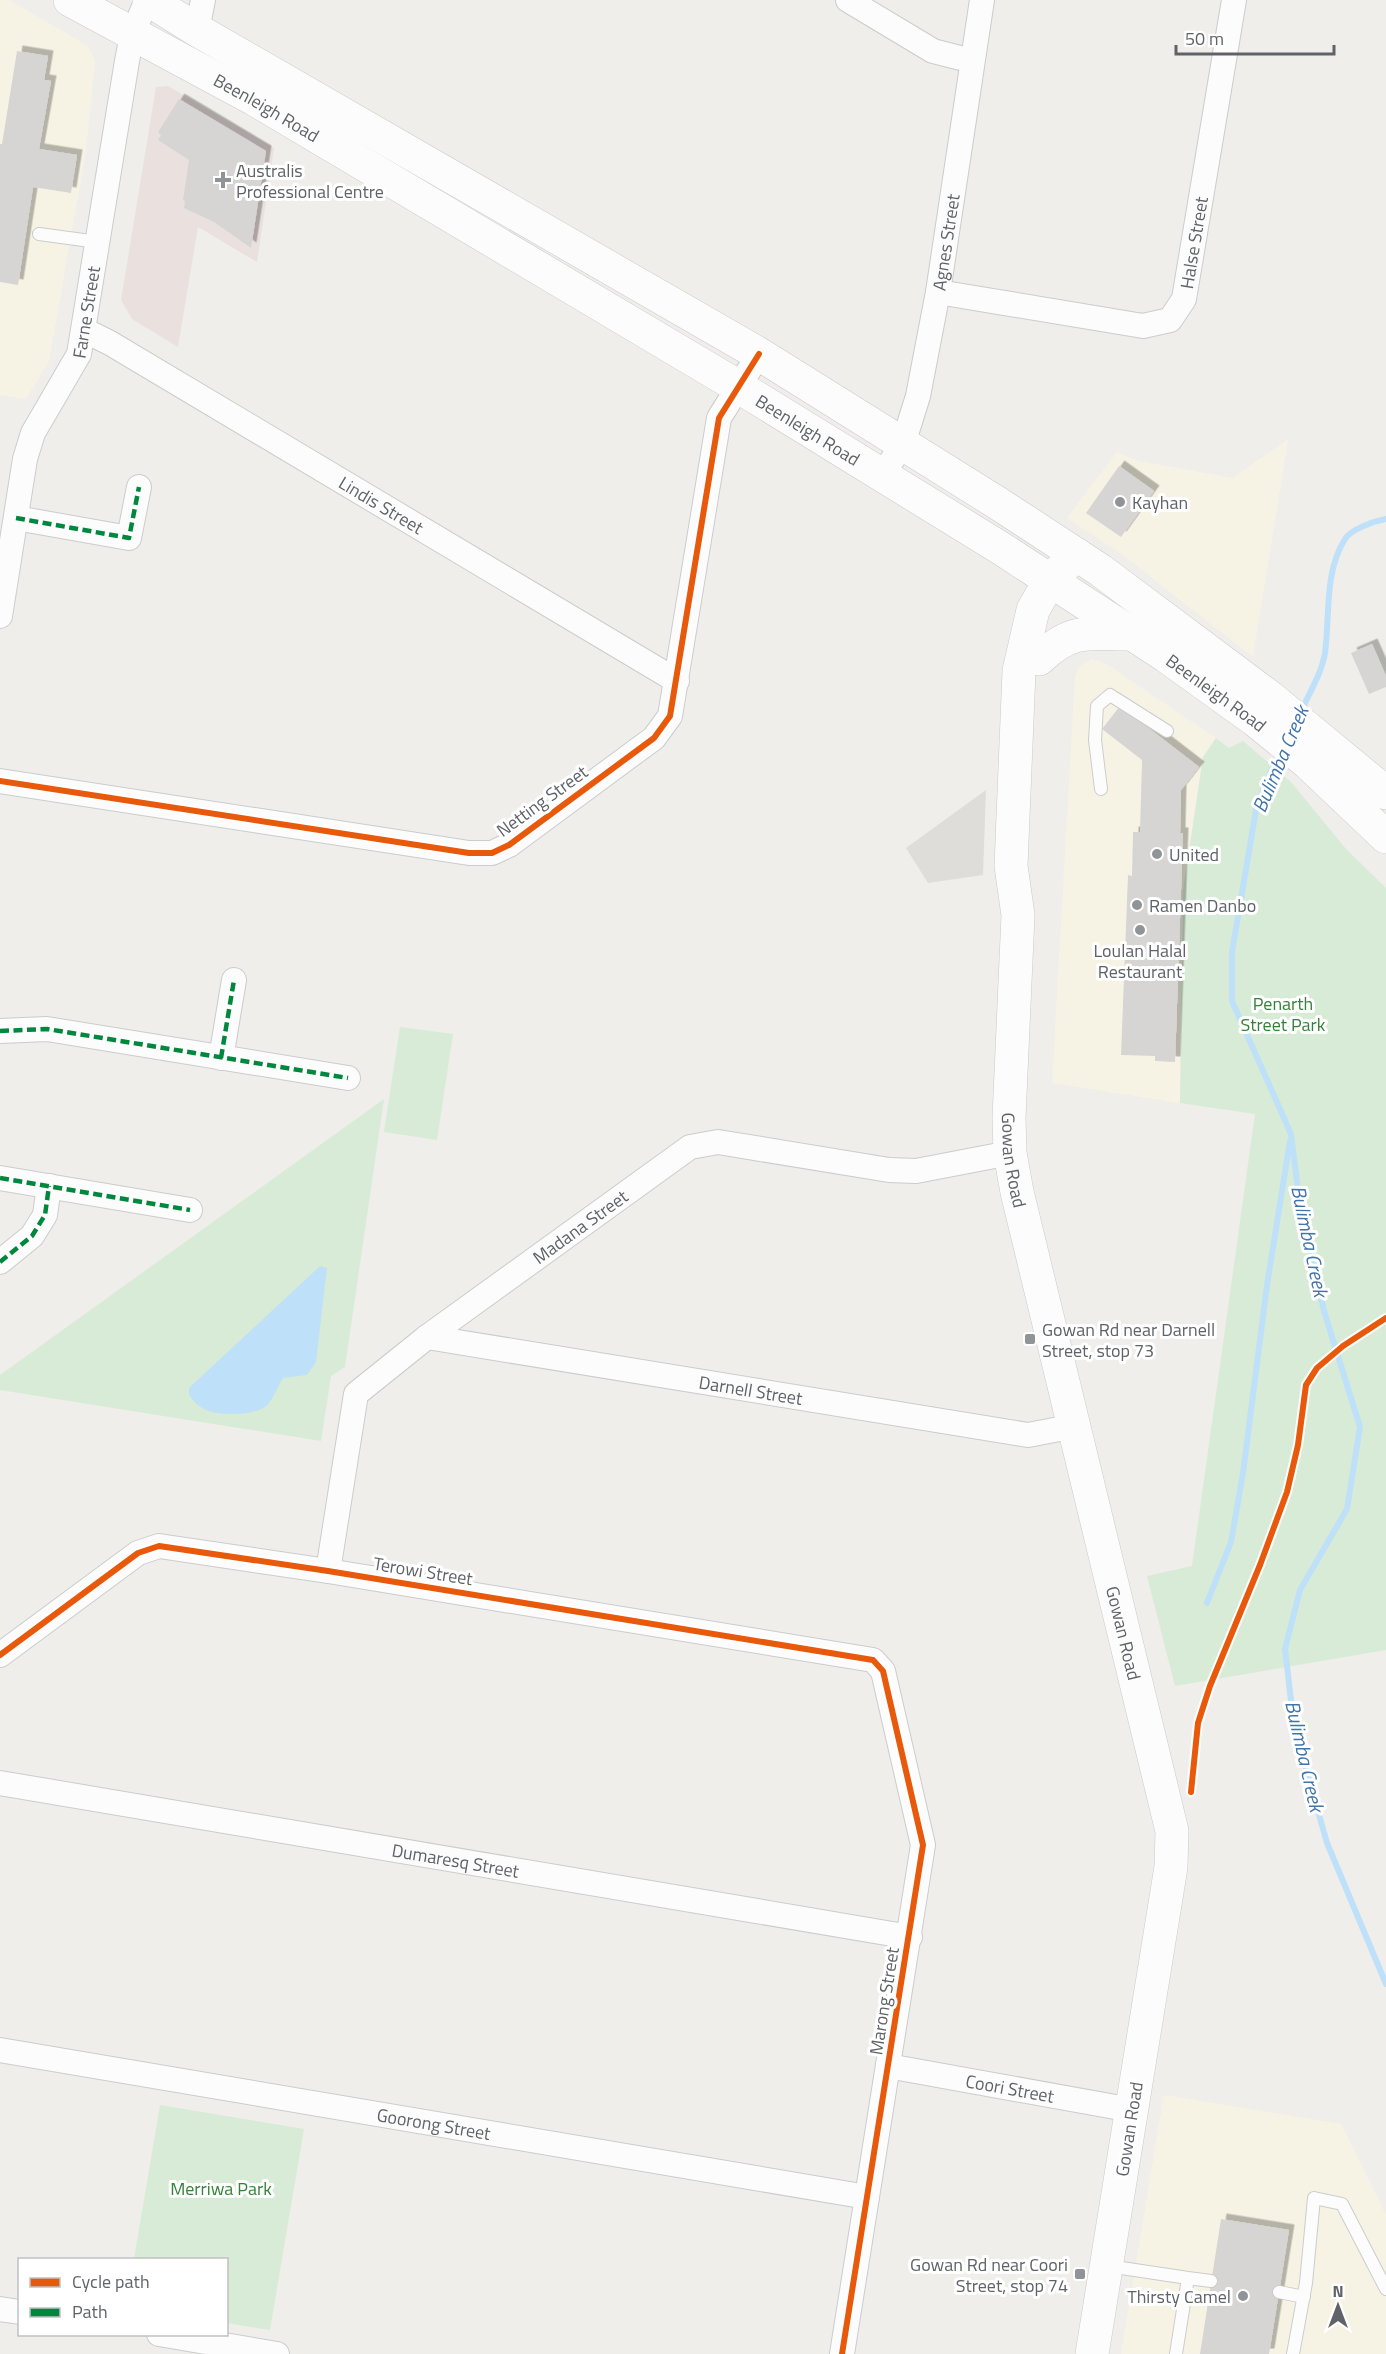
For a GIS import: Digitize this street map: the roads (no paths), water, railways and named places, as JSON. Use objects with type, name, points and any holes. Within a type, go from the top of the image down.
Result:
[{"type":"main road","name":"Beenleigh Road","points":[[70,0],[254,99],[739,387],[1002,549],[1132,634],[1263,709]]},
{"type":"main road","name":"Beenleigh Road","points":[[148,0],[200,15],[759,354],[1101,570],[1316,752],[1386,793]]},
{"type":"main road","points":[[1002,549],[1016,573],[1013,644],[1029,665],[1055,644],[1072,635],[1132,634]]},
{"type":"main road","name":"Gowan Road","points":[[1076,554],[1058,587],[1033,610],[1028,622],[1029,665],[1011,866],[1018,915],[1009,1118],[1010,1154],[1017,1192],[1172,1830],[1171,1867],[1092,2354]]},
{"type":"main road","name":"Beenleigh Road","points":[[1316,752],[1386,837]]},
{"type":"street","name":"Farne Street","points":[[0,616],[25,459],[33,433],[79,354],[132,34],[148,0]]},
{"type":"street","points":[[848,0],[933,51],[972,61]]},
{"type":"street","name":"Agnes Street","points":[[882,475],[903,444],[918,396],[938,292],[982,0]]},
{"type":"street","name":"Halse Street","points":[[938,292],[1143,326],[1170,320],[1184,299],[1234,0]]},
{"type":"street","name":"Lindis Street","points":[[84,330],[120,349],[677,681]]},
{"type":"street","name":"Netting Street","points":[[0,781],[469,853],[492,854],[509,845],[654,738],[670,716],[719,418],[759,354]]},
{"type":"street","points":[[16,518],[129,538],[138,487]]},
{"type":"street","points":[[221,1058],[234,980]]},
{"type":"street","points":[[0,1030],[47,1029],[348,1078]]},
{"type":"street","name":"Madana Street","points":[[328,1571],[356,1394],[427,1337],[690,1147],[718,1142],[889,1170],[916,1171],[1010,1154]]},
{"type":"street","points":[[0,1178],[190,1210]]},
{"type":"street","points":[[0,1262],[32,1236],[45,1215],[49,1186]]},
{"type":"street","name":"Darnell Street","points":[[427,1337],[1028,1434],[1075,1426]]},
{"type":"street","name":"Terowi Street","points":[[0,1655],[138,1553],[159,1546],[873,1659]]},
{"type":"street","name":"Marong Street","points":[[842,2354],[923,1845],[884,1671],[873,1659]]},
{"type":"street","name":"Dumaresq Street","points":[[0,1784],[910,1937]]},
{"type":"street","name":"Goorong Street","points":[[0,2050],[867,2197]]},
{"type":"street","name":"Coori Street","points":[[888,2066],[1132,2110]]},
{"type":"street","points":[[0,2308],[18,2312]]},
{"type":"street","points":[[149,2354],[154,2336]]},
{"type":"street","points":[[171,2336],[277,2354]]},
{"type":"lane","points":[[39,234],[98,242]]},
{"type":"lane","points":[[1101,789],[1095,740],[1097,706],[1110,695],[1167,731]]},
{"type":"lane","points":[[1293,2354],[1304,2297],[1314,2199],[1342,2204],[1386,2289]]},
{"type":"lane","points":[[1107,2266],[1211,2281]]},
{"type":"lane","points":[[1176,2354],[1188,2278]]},
{"type":"lane","points":[[1279,2292],[1304,2297]]},
{"type":"water","points":[[320,1266],[327,1268],[316,1362],[307,1375],[283,1378],[269,1403],[254,1412],[219,1413],[206,1410],[196,1404],[189,1395],[189,1388]]},
{"type":"waterway","name":"Bulimba Creek","points":[[1302,709],[1325,653],[1329,594],[1338,552],[1352,532],[1386,519]]},
{"type":"waterway","name":"Bulimba Creek","points":[[1279,753],[1257,804],[1232,952],[1232,1001],[1291,1134],[1299,1197],[1324,1311],[1360,1427],[1347,1509],[1300,1590],[1285,1649],[1294,1726],[1327,1843],[1386,1984]]},
{"type":"waterway","points":[[1207,1603],[1231,1542],[1243,1473],[1267,1285],[1290,1141]]},
{"type":"place","name":"Australis Professional Centre","points":[[223,180]]},
{"type":"place","name":"Kayhan","points":[[1120,502]]},
{"type":"place","name":"United","points":[[1157,854]]},
{"type":"place","name":"Ramen Danbo","points":[[1137,905]]},
{"type":"place","name":"Loulan Halal Restaurant","points":[[1140,930]]},
{"type":"place","name":"Gowan Rd near Darnell Street, stop 73","points":[[1030,1339]]},
{"type":"place","name":"Gowan Rd near Coori Street, stop 74","points":[[1080,2274]]},
{"type":"place","name":"Thirsty Camel","points":[[1243,2296]]},
{"type":"park label","name":"Penarth Street Park","points":[[1283,1013]]},
{"type":"park label","name":"Merriwa Park","points":[[221,2188]]}]
